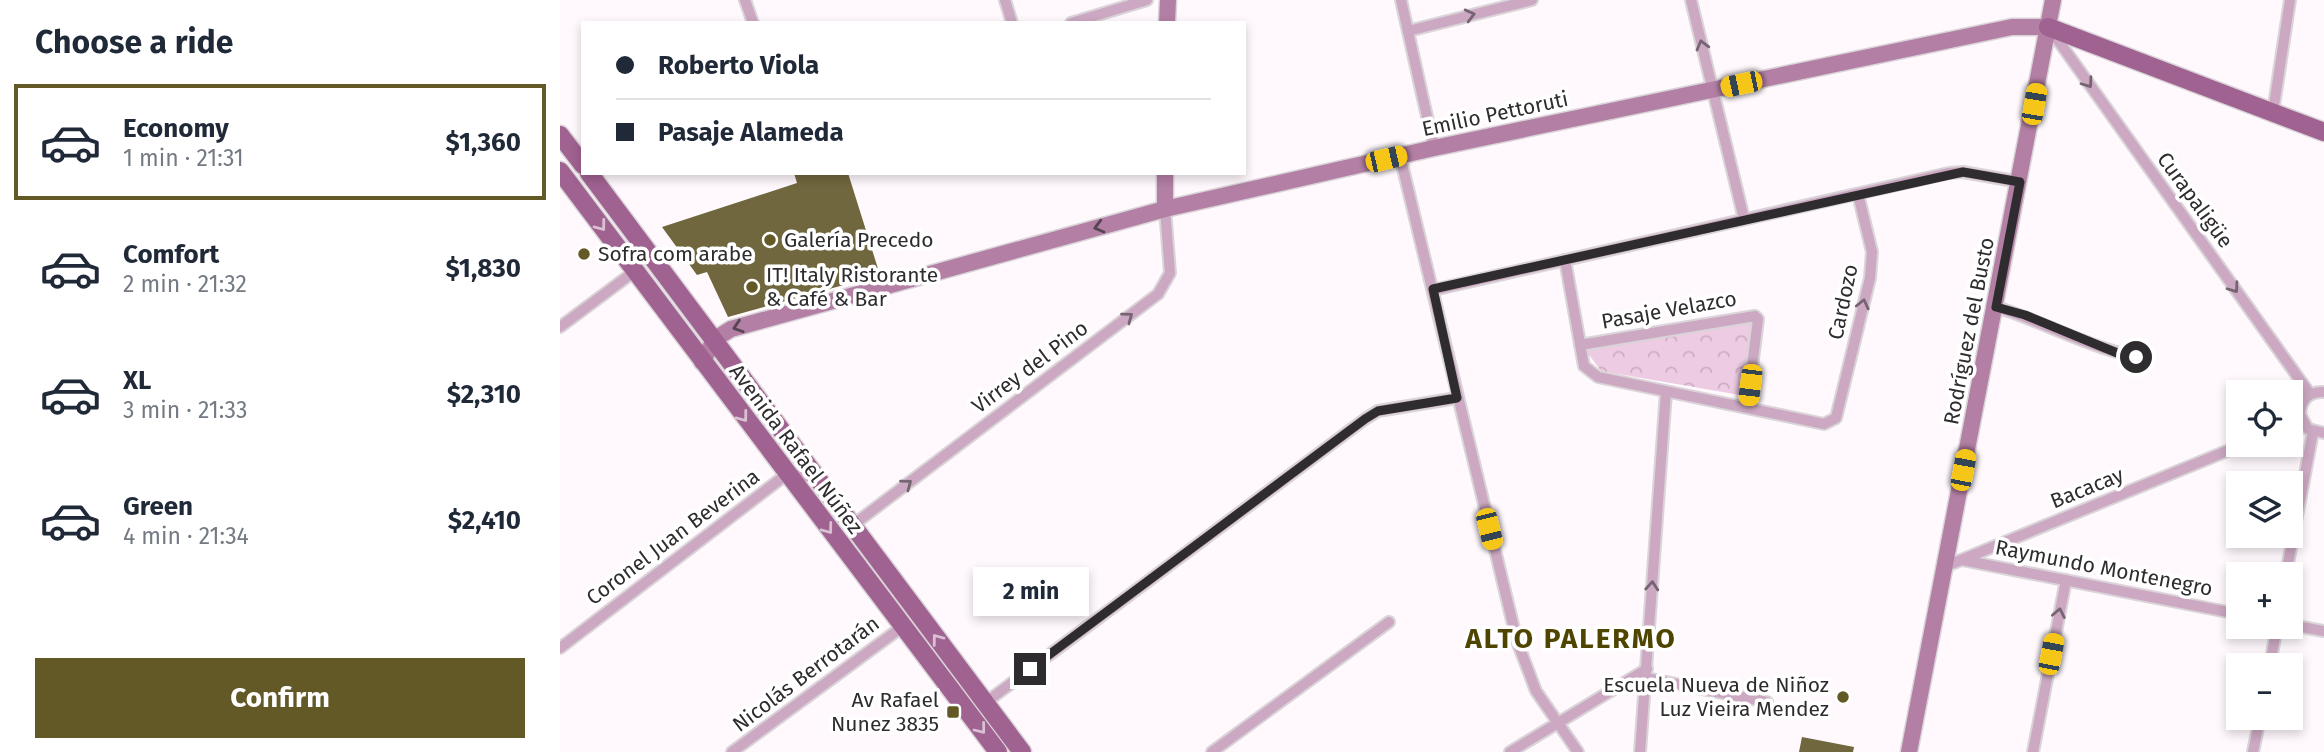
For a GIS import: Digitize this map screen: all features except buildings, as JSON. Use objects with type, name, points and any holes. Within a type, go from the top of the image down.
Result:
[{"type":"main road","points":[[1167,21],[1168,0]]},
{"type":"main road","name":"Rodríguez del Busto","points":[[1909,752],[2053,0]]},
{"type":"main road","name":"Emilio Pettoruti","points":[[715,339],[731,329],[1165,209],[1434,148],[2012,27],[2048,27]]},
{"type":"main road","points":[[2048,27],[2324,132]]},
{"type":"main road","points":[[560,135],[581,161]]},
{"type":"main road","name":"Avenida Rafael Núñez","points":[[560,172],[999,752]]},
{"type":"main road","name":"Avenida Rafael Núñez","points":[[591,175],[1023,752]]},
{"type":"main road","points":[[1165,209],[1166,175]]},
{"type":"main road","points":[[702,362],[715,339]]},
{"type":"street","points":[[745,0],[752,21]]},
{"type":"street","points":[[1004,0],[1011,21]]},
{"type":"street","points":[[1078,21],[1147,0]]},
{"type":"street","points":[[1401,0],[1434,148]]},
{"type":"street","points":[[1408,31],[1532,0]]},
{"type":"street","points":[[1691,0],[1744,219]]},
{"type":"street","points":[[2273,112],[2290,0]]},
{"type":"street","name":"Curapaligüe","points":[[2048,27],[2310,394]]},
{"type":"street","points":[[1400,156],[1517,641],[1536,691],[1556,724],[1578,752]]},
{"type":"street","points":[[1433,289],[1963,172],[2020,182]]},
{"type":"street","name":"Cardozo","points":[[1747,407],[1824,424],[1836,418],[1870,278],[1872,252],[1858,194]]},
{"type":"street","name":"Virrey del Pino","points":[[853,525],[1158,294],[1170,273],[1165,209]]},
{"type":"street","points":[[1564,260],[1584,366],[1598,377],[1747,407]]},
{"type":"street","points":[[560,327],[635,271]]},
{"type":"street","points":[[1996,307],[2025,315],[2122,355],[2146,356]]},
{"type":"street","name":"Pasaje Velazco","points":[[1580,345],[1755,316],[1758,319],[1747,407]]},
{"type":"street","points":[[1640,752],[1666,392]]},
{"type":"street","points":[[2303,402],[2310,394],[2324,392]]},
{"type":"street","points":[[985,703],[1365,419],[1378,411],[1457,398]]},
{"type":"street","points":[[2289,562],[2318,432]]},
{"type":"street","name":"Bacacay","points":[[1944,567],[2226,451]]},
{"type":"street","name":"Coronel Juan Beverina","points":[[560,648],[787,474],[815,477]]},
{"type":"street","name":"Raymundo Montenegro","points":[[1962,560],[2226,612]]},
{"type":"street","points":[[2033,752],[2066,580]]},
{"type":"street","points":[[1212,752],[1389,622]]},
{"type":"street","name":"Nicolás Berrotarán","points":[[734,752],[902,627]]},
{"type":"street","points":[[2303,627],[2324,631]]},
{"type":"street","points":[[1510,752],[1646,673],[1767,702]]},
{"type":"street","points":[[2253,752],[2258,730]]},
{"type":"green space","points":[[1752,322],[1746,396],[1601,371],[1584,348]]},
{"type":"place","name":"Galería Precedo","points":[[770,240]]},
{"type":"place","name":"Sofra com arabe","points":[[584,254]]},
{"type":"place","name":"IT! Italy Ristorante & Café & Bar","points":[[752,287]]},
{"type":"place","name":"Escuela Nueva de Niñoz Luz Vieira Mendez","points":[[1843,697]]},
{"type":"place","name":"Av Rafael Nunez 3835","points":[[953,712]]},
{"type":"district","name":"ALTO PALERMO","points":[[1571,638]]},
{"type":"route","points":[[1030,669],[1365,419],[1378,411],[1457,398],[1433,289],[1963,172],[2020,182],[1996,307],[2025,315],[2122,355],[2136,357]]}]
